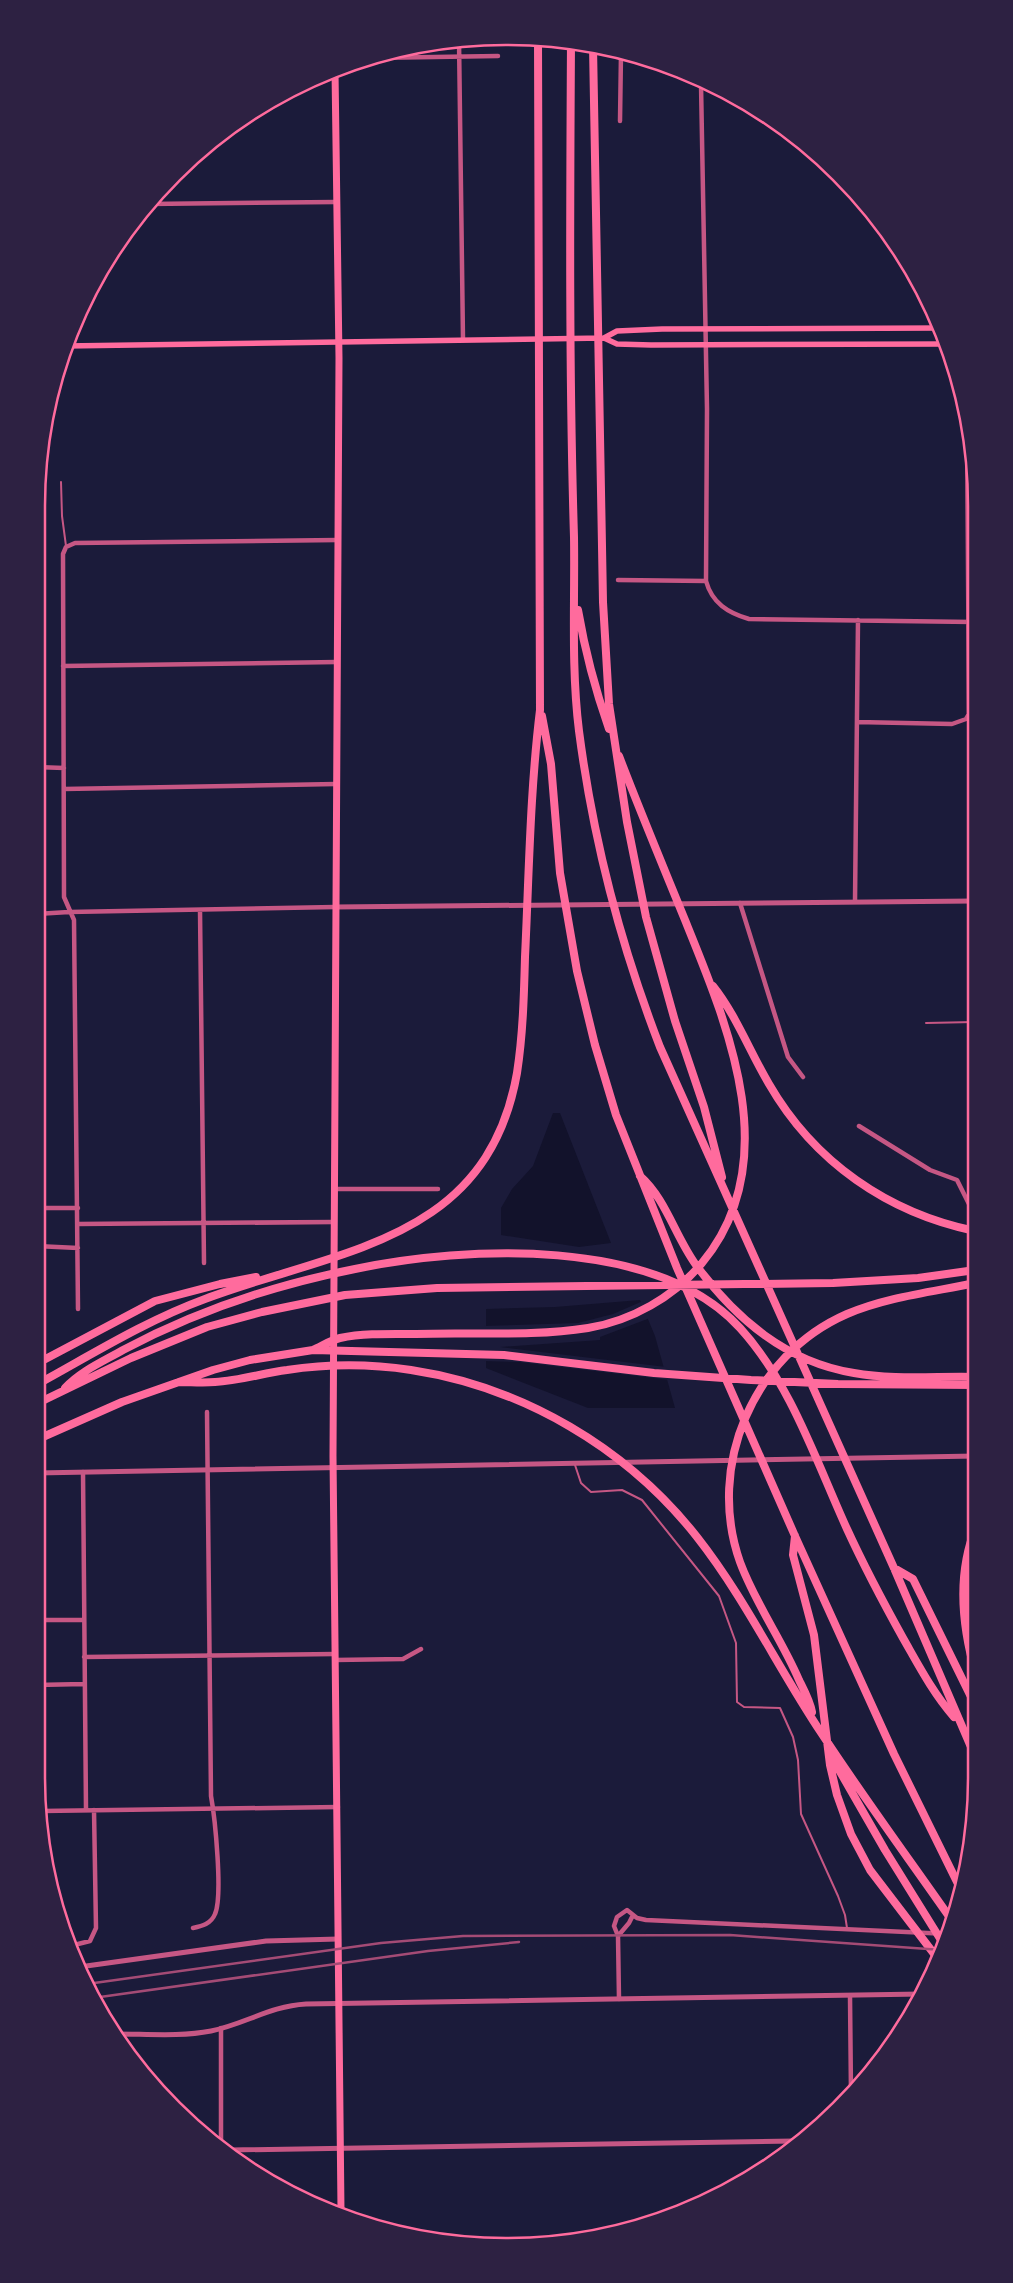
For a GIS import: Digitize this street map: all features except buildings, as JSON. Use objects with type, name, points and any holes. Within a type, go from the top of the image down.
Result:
[{"type":"highway","points":[[45,1381],[171,1313],[282,1272],[373,1244],[429,1216],[468,1180],[487,1156],[506,1119],[517,1073],[522,1024],[533,764],[540,710],[537,371],[538,46]]},
{"type":"highway","points":[[571,50],[569,306],[575,588],[574,653],[579,729],[591,804],[605,865],[632,968],[648,1018],[678,1089],[892,1564],[968,1742]]},
{"type":"highway","points":[[593,53],[603,610],[609,704],[632,854],[653,944],[678,1030],[704,1106],[726,1192]]},
{"type":"highway","points":[[313,1350],[338,1338],[546,1332],[588,1328],[623,1319],[653,1304],[694,1273],[727,1225],[736,1205],[743,1176],[745,1140],[744,1116],[733,1055],[709,980],[630,786],[595,690],[585,652],[575,588]]},
{"type":"highway","points":[[540,710],[551,764],[560,873],[572,940],[595,1045],[616,1115],[677,1268],[795,1536],[894,1754],[956,1880]]},
{"type":"highway","points":[[709,980],[724,999],[770,1087],[798,1126],[820,1151],[856,1181],[897,1205],[939,1223],[968,1229]]},
{"type":"highway","points":[[639,1174],[654,1188],[686,1249],[719,1294],[749,1325],[769,1340],[816,1364],[856,1374],[968,1377]]},
{"type":"highway","points":[[65,1388],[78,1375],[174,1325],[247,1296],[286,1285],[395,1262],[498,1254],[553,1256],[598,1261],[638,1270],[678,1283],[699,1294],[732,1320],[764,1359],[796,1415],[867,1572],[935,1696],[959,1722]]},
{"type":"highway","points":[[45,1399],[65,1388],[207,1327],[296,1304],[345,1295],[400,1290],[794,1285],[918,1278],[968,1271]]},
{"type":"highway","points":[[45,1359],[154,1301],[220,1284],[282,1272]]},
{"type":"highway","points":[[814,1722],[811,1707],[793,1666],[750,1585],[736,1549],[729,1497],[732,1457],[740,1429],[754,1399],[768,1376],[792,1350],[830,1323],[861,1308],[968,1284]]},
{"type":"highway","points":[[45,1436],[122,1402],[213,1370],[288,1353],[313,1350],[504,1355],[654,1373],[750,1380],[838,1384],[968,1385]]},
{"type":"highway","points":[[179,1382],[217,1382],[289,1369],[363,1366],[430,1374],[478,1386],[518,1401],[582,1434],[638,1476],[697,1538],[757,1628],[821,1734],[947,1914]]},
{"type":"highway","points":[[795,1536],[793,1555],[814,1635],[830,1765],[837,1795],[851,1834],[870,1870],[886,1894],[933,1953]]},
{"type":"highway","points":[[968,1555],[963,1591],[968,1641]]},
{"type":"highway","points":[[892,1564],[913,1579],[968,1692]]},
{"type":"highway","points":[[821,1734],[823,1743],[860,1809],[939,1937]]},
{"type":"main road","points":[[335,78],[339,342],[333,1469],[341,2207]]},
{"type":"main road","points":[[604,338],[617,331],[932,328]]},
{"type":"main road","points":[[74,346],[604,338],[617,344],[705,346],[939,344]]},
{"type":"street","points":[[459,48],[462,340]]},
{"type":"street","points":[[402,57],[498,56]]},
{"type":"street","points":[[620,122],[621,60]]},
{"type":"street","points":[[701,88],[706,329],[706,581],[710,595],[730,612],[749,619],[968,622]]},
{"type":"street","points":[[158,204],[336,202]]},
{"type":"street","points":[[78,1309],[74,925],[64,897],[63,554],[66,547],[76,543],[338,540]]},
{"type":"street","points":[[618,580],[706,581]]},
{"type":"street","points":[[855,901],[858,620]]},
{"type":"street","points":[[63,666],[337,662]]},
{"type":"street","points":[[857,722],[952,724],[966,719],[968,716]]},
{"type":"street","points":[[45,767],[64,768]]},
{"type":"street","points":[[64,789],[336,784]]},
{"type":"street","points":[[45,913],[355,906],[499,908],[855,901],[968,902]]},
{"type":"street","points":[[740,903],[788,1057],[803,1077]]},
{"type":"street","points":[[200,910],[204,1263]]},
{"type":"street","points":[[859,1126],[930,1170],[957,1180],[968,1202]]},
{"type":"street","points":[[334,1189],[438,1189]]},
{"type":"street","points":[[45,1208],[78,1208]]},
{"type":"street","points":[[78,1224],[334,1222]]},
{"type":"street","points":[[45,1246],[78,1248]]},
{"type":"street","points":[[193,1928],[205,1925],[211,1920],[217,1906],[212,1796],[207,1412]]},
{"type":"street","points":[[45,1473],[968,1456]]},
{"type":"street","points":[[83,1472],[86,1810]]},
{"type":"street","points":[[45,1620],[84,1620]]},
{"type":"street","points":[[84,1658],[210,1656],[403,1659],[421,1649]]},
{"type":"street","points":[[45,1685],[84,1684]]},
{"type":"street","points":[[46,1811],[338,1807]]},
{"type":"street","points":[[77,1944],[90,1941],[96,1928],[94,1810]]},
{"type":"street","points":[[619,1999],[618,1936],[614,1930],[614,1921],[627,1910],[633,1915],[646,1920],[941,1934]]},
{"type":"street","points":[[618,1936],[633,1915]]},
{"type":"street","points":[[86,1966],[266,1941],[338,1939]]},
{"type":"street","points":[[124,2034],[194,2033],[221,2028],[285,2006],[339,2003],[913,1994]]},
{"type":"street","points":[[850,1996],[851,2083]]},
{"type":"street","points":[[220,2138],[221,2028]]},
{"type":"street","points":[[236,2150],[789,2141]]},
{"type":"lane","points":[[61,482],[62,525],[66,547]]},
{"type":"lane","points":[[926,1023],[968,1022]]},
{"type":"lane","points":[[575,1464],[581,1483],[590,1492],[622,1490],[642,1500],[719,1596],[736,1643],[737,1702],[744,1707],[780,1708],[793,1737],[798,1760],[801,1814],[838,1896],[845,1915],[847,1930]]},
{"type":"shaded area","points":[[553,1113],[560,1113],[611,1243],[579,1247],[501,1235],[501,1208],[512,1189],[533,1166]]},
{"type":"shaded area","points":[[640,1300],[655,1336],[675,1408],[588,1408],[486,1368],[486,1309],[555,1307]]},
{"type":"pier","points":[[643,1301],[650,1318],[600,1337],[600,1340],[500,1347],[666,1367],[670,1380],[519,1362],[483,1361],[483,1326],[578,1323],[613,1314]]},
{"type":"railway","points":[[94,1983],[381,1943],[463,1936],[730,1935],[934,1949]]},
{"type":"railway","points":[[102,1997],[428,1951],[519,1942]]}]
